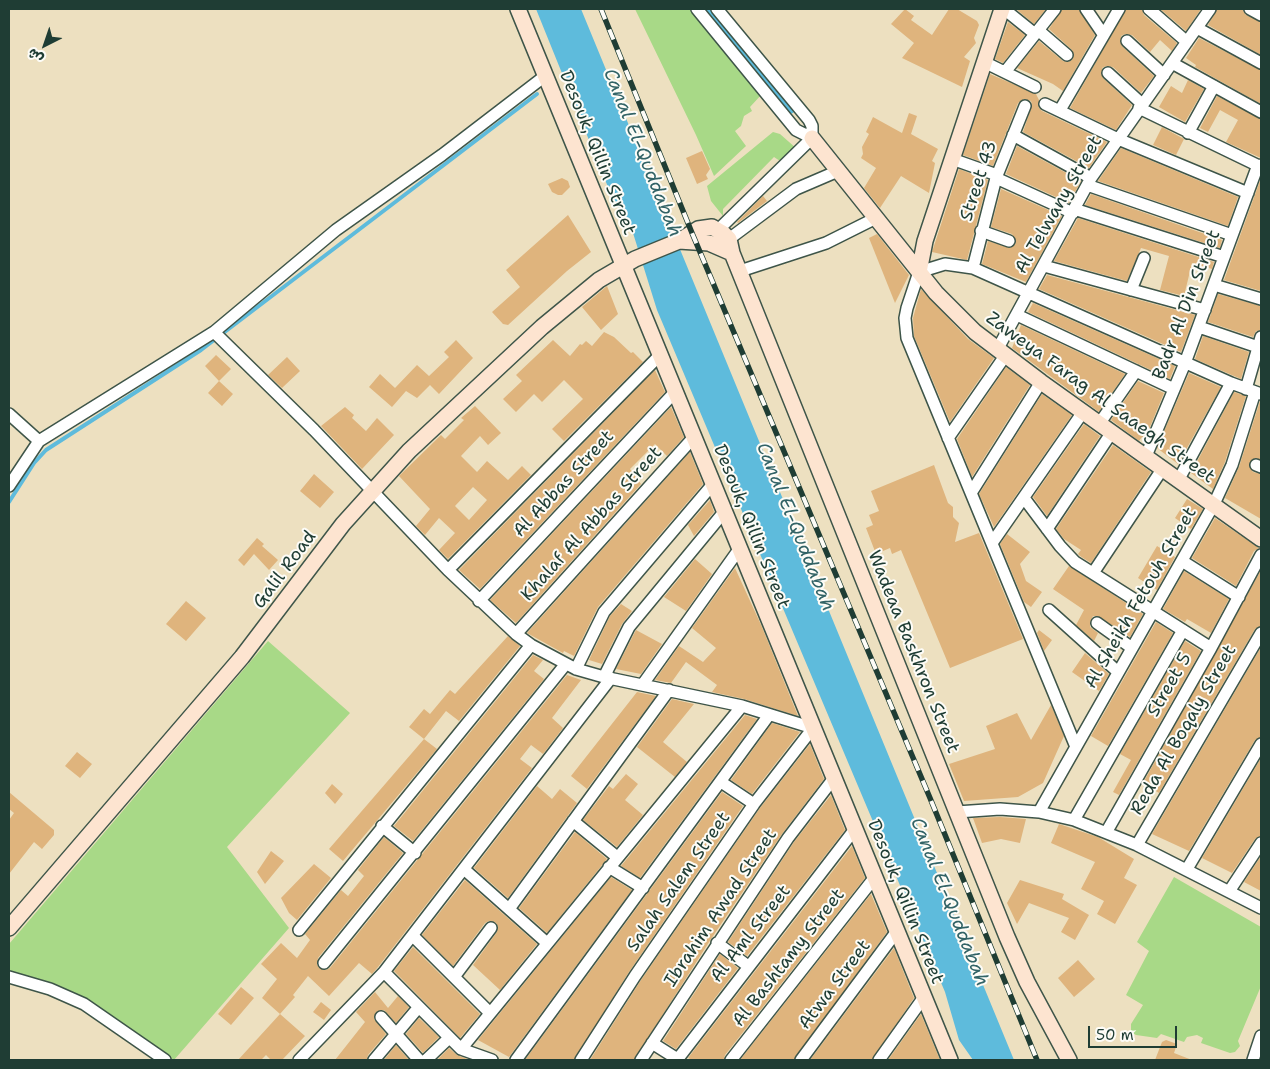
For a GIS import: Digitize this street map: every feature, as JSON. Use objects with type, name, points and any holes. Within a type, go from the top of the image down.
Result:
[{"type":"main road","name":"Desouk, Qillin Street","points":[[518,9],[545,76],[629,262],[660,355],[950,1060]]},
{"type":"main road","points":[[919,272],[925,241],[1003,9]]},
{"type":"main road","name":"Zaweya Farag Al Saaegh Street","points":[[812,138],[919,272],[955,313],[1001,353],[1261,538]]},
{"type":"main road","points":[[679,241],[704,227],[726,241]]},
{"type":"main road","points":[[679,241],[709,243],[726,241]]},
{"type":"main road","name":"Galil Road","points":[[9,928],[242,657],[342,524],[372,490],[429,432],[548,321],[599,280],[629,262],[679,241]]},
{"type":"main road","name":"Wadeaa Baskhron Street","points":[[726,241],[740,271],[1018,964],[1069,1060]]},
{"type":"street","name":"Zaweya Farag Al Saaegh Street","points":[[697,9],[796,130],[812,138],[812,126],[809,120],[717,9]]},
{"type":"street","points":[[1003,9],[1067,55]]},
{"type":"street","points":[[1005,72],[1055,9]]},
{"type":"street","points":[[1086,9],[1104,34]]},
{"type":"street","points":[[1060,110],[1119,9]]},
{"type":"street","points":[[1149,9],[1187,42]]},
{"type":"street","name":"Al Telwany Street","points":[[948,438],[1001,353],[1016,316],[1089,182],[1210,9]]},
{"type":"street","points":[[1250,9],[1261,15]]},
{"type":"street","points":[[1197,28],[1261,63]]},
{"type":"street","points":[[1127,41],[1164,75]]},
{"type":"street","points":[[984,62],[1035,87]]},
{"type":"street","points":[[1172,63],[1261,112]]},
{"type":"street","points":[[1108,73],[1141,106],[1188,133],[1260,166]]},
{"type":"street","points":[[9,486],[39,441],[214,332],[336,230],[442,154],[545,76]]},
{"type":"street","points":[[1188,133],[1214,86]]},
{"type":"street","points":[[1045,104],[1118,139],[1248,193]]},
{"type":"street","name":"Street 43","points":[[974,268],[981,231],[997,177],[1025,106]]},
{"type":"street","points":[[1013,135],[1089,182],[1232,235]]},
{"type":"street","points":[[726,241],[812,138]]},
{"type":"street","points":[[952,158],[1074,211],[1224,256]]},
{"type":"street","name":"Badr Al Din Street","points":[[1146,456],[1185,363],[1224,256],[1260,166]]},
{"type":"street","points":[[726,241],[796,190],[838,171]]},
{"type":"street","points":[[740,271],[826,243],[876,218]]},
{"type":"street","points":[[981,231],[1009,241]]},
{"type":"street","points":[[1131,290],[1144,258]]},
{"type":"street","points":[[1076,747],[906,333],[907,308],[919,272],[945,264],[974,268],[1254,392]]},
{"type":"street","points":[[1044,266],[1205,310]]},
{"type":"street","points":[[1214,285],[1261,299]]},
{"type":"street","points":[[1016,316],[1174,389]]},
{"type":"street","points":[[1199,327],[1260,342]]},
{"type":"street","points":[[214,332],[372,490],[479,601],[531,645],[565,665],[576,669],[608,678],[742,706],[813,728]]},
{"type":"street","name":"Al Sheikh Fetouh Street","points":[[1039,812],[1214,504],[1232,465],[1254,392],[1260,342]]},
{"type":"street","points":[[448,570],[660,355]]},
{"type":"street","points":[[1047,529],[1106,428],[1136,371]]},
{"type":"street","points":[[971,493],[1041,382]]},
{"type":"street","points":[[1179,479],[1231,383]]},
{"type":"street","name":"Al Abbas Street","points":[[479,601],[675,392]]},
{"type":"street","points":[[992,544],[1083,412]]},
{"type":"street","points":[[9,414],[39,441]]},
{"type":"street","name":"Khalaf Al Abbas Street","points":[[516,634],[694,437]]},
{"type":"street","points":[[1093,573],[1163,468]]},
{"type":"street","points":[[576,669],[604,612],[713,484]]},
{"type":"street","points":[[1024,498],[1060,546],[1075,562],[1211,648]]},
{"type":"street","points":[[299,1060],[384,972],[465,870],[608,678],[630,627],[724,512]]},
{"type":"street","points":[[643,684],[740,548]]},
{"type":"street","name":"Street 5","points":[[1107,831],[1211,648],[1261,555]]},
{"type":"street","points":[[1182,561],[1239,597]]},
{"type":"street","points":[[1049,610],[1118,672]]},
{"type":"street","points":[[1097,623],[1132,648]]},
{"type":"street","points":[[1074,820],[1183,630]]},
{"type":"street","name":"Reda Al Boqaly Street","points":[[1137,845],[1261,633]]},
{"type":"street","points":[[299,930],[531,645]]},
{"type":"street","points":[[324,963],[565,665]]},
{"type":"street","points":[[509,909],[669,690]]},
{"type":"street","points":[[461,1050],[742,706]]},
{"type":"street","points":[[516,1060],[769,715]]},
{"type":"street","name":"Salah Salem Street","points":[[581,1060],[635,976],[754,804],[813,728]]},
{"type":"street","points":[[1187,869],[1261,744]]},
{"type":"street","name":"Ibrahim Awad Street","points":[[641,1060],[717,943],[792,834],[834,778]]},
{"type":"street","points":[[721,782],[754,804]]},
{"type":"street","points":[[957,812],[1000,809],[1039,812],[1074,820],[1107,831],[1137,845],[1230,890],[1261,908]]},
{"type":"street","points":[[573,821],[617,857]]},
{"type":"street","points":[[382,826],[414,853]]},
{"type":"street","name":"Al Aml Street","points":[[678,1060],[748,966],[855,829]]},
{"type":"street","points":[[1230,890],[1261,842]]},
{"type":"street","points":[[609,867],[643,888]]},
{"type":"street","points":[[465,870],[547,943]]},
{"type":"street","name":"Al Bashtamy Street","points":[[731,1060],[874,877]]},
{"type":"street","points":[[454,977],[491,928]]},
{"type":"street","name":"Atwa Street","points":[[801,1060],[897,931]]},
{"type":"street","points":[[413,936],[490,1013]]},
{"type":"street","points":[[717,943],[748,966]]},
{"type":"street","points":[[384,972],[461,1050],[485,1059]]},
{"type":"street","points":[[9,977],[50,989],[84,1004],[165,1060]]},
{"type":"street","points":[[879,1060],[924,997]]},
{"type":"street","points":[[374,1060],[418,1008]]},
{"type":"street","points":[[381,1017],[419,1060]]},
{"type":"street","points":[[1253,1060],[1261,1036]]},
{"type":"street","points":[[426,1060],[448,1038]]},
{"type":"street","points":[[652,1043],[678,1060]]},
{"type":"green space","points":[[635,9],[695,9],[762,94],[750,107],[752,111],[744,116],[741,126],[735,131],[746,146],[714,176],[696,135]]},
{"type":"green space","points":[[773,132],[780,134],[797,149],[783,163],[774,157],[723,209],[723,216],[711,201],[707,186]]},
{"type":"green space","points":[[268,641],[350,713],[227,847],[289,928],[174,1060],[91,1001],[9,971],[9,944]]},
{"type":"green space","points":[[1174,877],[1261,927],[1261,986],[1238,1041],[1240,1046],[1235,1052],[1230,1053],[1201,1043],[1203,1038],[1197,1035],[1187,1037],[1184,1042],[1161,1034],[1157,1038],[1136,1035],[1131,1032],[1131,1024],[1143,1005],[1126,995],[1149,951],[1137,942]]},
{"type":"water","points":[[536,9],[581,9],[1014,1060],[973,1060],[959,1040],[945,992],[657,310],[633,233],[610,192]]},
{"type":"water","points":[[703,9],[713,9],[795,110],[793,113],[790,114],[737,51],[713,18]]},
{"type":"building","points":[[905,9],[914,16],[911,20],[932,35],[949,9],[957,9],[977,21],[979,25],[974,38],[976,43],[964,57],[970,61],[962,87],[902,58],[914,43],[891,24]]},
{"type":"building","points":[[1016,9],[1046,9],[1034,24]]},
{"type":"building","points":[[1062,9],[1079,9],[1095,35],[1063,91],[1053,84],[1017,68],[1039,41],[1063,61],[1069,62],[1073,59],[1072,50],[1049,29]]},
{"type":"building","points":[[1126,9],[1142,9],[1144,15],[1177,43],[1172,51],[1160,40],[1150,52],[1132,35],[1125,34],[1121,36],[1122,46],[1154,76],[1141,93],[1113,67],[1106,66],[1102,68],[1103,78],[1132,105],[1116,130],[1070,108]]},
{"type":"building","points":[[1160,9],[1201,9],[1186,31]]},
{"type":"building","points":[[1217,9],[1242,9],[1246,15],[1261,22],[1261,55],[1208,25]]},
{"type":"building","points":[[1008,22],[1025,35],[1003,63],[995,59]]},
{"type":"building","points":[[1199,38],[1261,70],[1261,104],[1195,67],[1196,65],[1186,58]]},
{"type":"building","points":[[990,74],[1036,94],[1039,100],[1039,108],[1042,111],[1107,142],[1089,168],[1023,132],[1032,105],[1031,101],[1024,99],[1018,103],[993,166],[963,155]]},
{"type":"building","points":[[1188,80],[1204,89],[1185,122],[1159,107],[1171,86],[1182,93]]},
{"type":"building","points":[[1217,96],[1261,119],[1261,158],[1226,142],[1238,120],[1220,110],[1208,132],[1200,128]]},
{"type":"building","points":[[909,113],[917,116],[911,134],[938,149],[932,161],[935,163],[929,193],[901,176],[880,208],[864,188],[876,168],[861,158],[863,154],[862,147],[869,134],[866,132],[873,117],[902,133]]},
{"type":"building","points":[[1162,127],[1184,139],[1176,155],[1153,145]]},
{"type":"building","points":[[1017,146],[1081,181],[1069,203],[1006,174]]},
{"type":"building","points":[[1121,148],[1238,197],[1228,226],[1098,181]]},
{"type":"building","points":[[702,151],[710,169],[706,175],[708,179],[697,184],[686,158]]},
{"type":"building","points":[[959,169],[988,180],[967,260],[932,252]]},
{"type":"building","points":[[562,178],[568,181],[570,187],[562,195],[558,195],[552,192],[548,184]]},
{"type":"building","points":[[1261,178],[1261,291],[1224,280]]},
{"type":"building","points":[[1001,189],[1062,216],[1026,282],[982,264],[988,241],[1010,248],[1016,243],[1012,234],[991,227]]},
{"type":"building","points":[[1091,194],[1222,240],[1220,248],[1085,205]]},
{"type":"building","points":[[763,196],[767,201],[738,223],[737,222]]},
{"type":"building","points":[[568,215],[591,252],[567,271],[508,325],[503,324],[492,312],[520,287],[506,270]]},
{"type":"building","points":[[1078,218],[1214,262],[1212,269],[1192,263],[1184,296],[1160,290],[1169,256],[1141,248],[1127,281],[1054,261]]},
{"type":"building","points":[[877,234],[909,275],[895,303],[869,238]]},
{"type":"building","points":[[1047,275],[1195,315],[1181,352],[1039,289]]},
{"type":"building","points":[[607,286],[618,314],[601,330],[582,307]]},
{"type":"building","points":[[921,289],[968,339],[994,358],[950,422],[914,336],[913,318]]},
{"type":"building","points":[[1218,294],[1261,306],[1261,330],[1256,331],[1253,337],[1208,322]]},
{"type":"building","points":[[1033,303],[1175,366],[1170,379],[1028,312]]},
{"type":"building","points":[[1021,325],[1125,374],[1099,412],[1012,348]]},
{"type":"building","points":[[604,332],[614,337],[643,362],[564,441],[552,429],[583,399],[564,380],[542,402],[534,394],[516,412],[503,399],[522,381],[516,375],[553,340],[570,356],[580,344],[582,345],[586,341],[592,346]]},
{"type":"building","points":[[1203,336],[1249,352],[1241,379],[1195,359]]},
{"type":"building","points":[[456,340],[473,358],[439,394],[430,385],[417,398],[406,391],[392,407],[369,387],[380,374],[395,388],[417,365],[429,376],[449,357],[444,352]]},
{"type":"building","points":[[216,355],[231,369],[219,381],[205,366]]},
{"type":"building","points":[[287,357],[300,371],[282,388],[268,375]]},
{"type":"building","points":[[1006,367],[1030,385],[972,477],[957,439]]},
{"type":"building","points":[[655,370],[665,392],[480,589],[459,570]]},
{"type":"building","points":[[1189,373],[1221,387],[1178,464],[1157,448]]},
{"type":"building","points":[[219,381],[233,394],[222,406],[208,393]]},
{"type":"building","points":[[1138,381],[1164,393],[1145,439],[1142,437],[1139,441],[1111,420]]},
{"type":"building","points":[[1234,392],[1246,396],[1225,462],[1213,489],[1191,473]]},
{"type":"building","points":[[1042,394],[1072,415],[994,527],[979,494]]},
{"type":"building","points":[[1260,401],[1261,459],[1252,459],[1249,466],[1253,472],[1261,474],[1261,519],[1225,498],[1239,467]]},
{"type":"building","points":[[475,406],[501,433],[488,445],[480,436],[461,456],[477,472],[487,461],[508,480],[522,466],[531,475],[448,559],[439,550],[455,533],[439,518],[425,535],[416,526],[430,509],[399,476],[441,435],[445,439],[464,420],[461,418]],"holes":[[[473,487],[487,500],[469,520],[455,506]]]},
{"type":"building","points":[[345,407],[354,415],[352,418],[366,431],[377,418],[394,435],[362,469],[321,426]]},
{"type":"building","points":[[671,407],[684,437],[667,456],[655,444],[630,469],[641,484],[516,623],[490,600]]},
{"type":"building","points":[[1084,424],[1100,436],[1047,516],[1033,497]]},
{"type":"building","points":[[1113,445],[1151,472],[1091,563],[1080,556],[1078,554],[1081,550],[1064,539],[1056,529]]},
{"type":"building","points":[[690,452],[703,484],[598,607],[574,656],[564,651],[563,653],[527,633]]},
{"type":"building","points":[[934,465],[948,503],[953,507],[953,517],[959,523],[955,542],[979,533],[1023,639],[950,668],[901,550],[892,554],[890,548],[876,554],[866,528],[873,525],[869,515],[879,511],[871,491]]},
{"type":"building","points":[[314,474],[334,492],[320,508],[300,491]]},
{"type":"building","points":[[1187,499],[1203,509],[1191,529],[1175,518]]},
{"type":"building","points":[[710,500],[714,512],[694,536],[688,525]]},
{"type":"building","points":[[1215,518],[1259,548],[1254,551],[1236,586],[1192,558]]},
{"type":"building","points":[[1007,534],[1030,552],[1020,564],[1026,581],[1042,592],[1031,607],[1024,602],[1000,544]]},
{"type":"building","points":[[257,538],[264,544],[262,546],[278,560],[269,570],[254,554],[244,566],[238,560]]},
{"type":"building","points":[[1157,546],[1175,557],[1157,590],[1138,578]]},
{"type":"building","points":[[695,559],[712,574],[686,611],[664,597]]},
{"type":"building","points":[[1069,566],[1143,614],[1130,637],[1098,616],[1093,616],[1090,622],[1090,627],[1098,633],[1094,641],[1076,625],[1084,610],[1053,589]]},
{"type":"building","points":[[735,568],[762,627],[798,716],[744,699],[712,692],[717,685],[686,662],[671,683],[655,680],[679,646],[703,662],[716,648],[692,628]]},
{"type":"building","points":[[1261,570],[1261,626],[1255,629],[1159,793],[1143,783]]},
{"type":"building","points":[[1184,571],[1229,599],[1211,633],[1187,619],[1185,622],[1163,609]]},
{"type":"building","points":[[186,601],[206,618],[186,641],[166,624]]},
{"type":"building","points":[[621,604],[632,611],[622,624],[602,664],[589,660],[610,616]]},
{"type":"building","points":[[1156,622],[1173,633],[1108,746],[1091,736]]},
{"type":"building","points":[[636,630],[662,644],[641,674],[616,669]]},
{"type":"building","points":[[1039,630],[1052,640],[1044,651],[1037,633]]},
{"type":"building","points":[[508,636],[520,646],[459,721],[446,711],[424,739],[409,727],[424,709],[430,714],[450,690],[455,694]]},
{"type":"building","points":[[1185,641],[1201,651],[1119,795],[1113,792],[1131,760],[1120,754]]},
{"type":"building","points":[[1261,647],[1261,737],[1255,740],[1189,851],[1152,834]]},
{"type":"building","points":[[1085,653],[1109,674],[1099,691],[1072,672]]},
{"type":"building","points":[[533,655],[543,660],[534,671],[544,679],[413,841],[394,826]]},
{"type":"building","points":[[567,675],[581,680],[552,718],[563,728],[543,754],[531,745],[520,759],[532,768],[372,974],[359,963],[329,996],[308,976],[293,995],[295,997],[280,1014],[262,998],[277,979],[261,964],[281,943],[297,958],[310,940],[305,934],[341,890],[348,896],[364,876],[358,870],[384,837],[403,853],[318,958],[317,965],[320,969],[326,970],[330,968]]},
{"type":"building","points":[[637,692],[656,696],[587,789],[571,776]]},
{"type":"building","points":[[672,699],[694,704],[663,742],[687,762],[675,777],[637,747]]},
{"type":"building","points":[[1051,705],[1064,736],[1043,783],[1018,797],[964,801],[949,764],[995,749],[986,726],[1017,713],[1031,740]]},
{"type":"building","points":[[745,715],[757,719],[640,878],[621,866]]},
{"type":"building","points":[[772,723],[800,732],[752,794],[731,780]]},
{"type":"building","points":[[424,739],[437,749],[343,861],[329,849]]},
{"type":"building","points":[[810,744],[824,779],[782,834],[711,939],[634,1060],[590,1060],[641,980],[760,808]]},
{"type":"building","points":[[77,752],[92,764],[80,778],[65,766]]},
{"type":"building","points":[[1261,758],[1261,836],[1255,839],[1232,873],[1202,858]]},
{"type":"building","points":[[626,774],[638,784],[625,800],[643,815],[617,847],[583,820],[609,786],[613,789]]},
{"type":"building","points":[[332,784],[343,794],[335,804],[325,793]]},
{"type":"building","points":[[537,786],[552,799],[560,789],[577,803],[508,898],[474,868]]},
{"type":"building","points":[[9,792],[54,830],[54,835],[42,849],[34,842],[9,874],[9,820],[14,813],[9,809]]},
{"type":"building","points":[[722,792],[743,806],[629,972],[574,1060],[525,1060]]},
{"type":"building","points":[[831,795],[845,830],[747,956],[728,942],[794,842]]},
{"type":"building","points":[[1000,817],[1026,819],[1020,843],[1001,839],[982,843],[973,818]]},
{"type":"building","points":[[1059,824],[1098,837],[1134,859],[1124,878],[1137,885],[1115,924],[1097,914],[1104,901],[1081,889],[1095,862],[1051,843]]},
{"type":"building","points":[[575,832],[607,859],[547,933],[519,908]]},
{"type":"building","points":[[852,846],[865,878],[725,1055],[724,1060],[692,1060],[688,1058]]},
{"type":"building","points":[[271,851],[284,861],[265,884],[257,872]]},
{"type":"building","points":[[1261,856],[1261,891],[1244,882]]},
{"type":"building","points":[[314,864],[331,878],[297,920],[289,913],[281,898]]},
{"type":"building","points":[[611,877],[632,890],[509,1057],[478,1040]]},
{"type":"building","points":[[465,880],[537,944],[500,990],[473,965],[497,932],[498,926],[495,922],[489,921],[485,923],[453,966],[422,935]]},
{"type":"building","points":[[1020,880],[1064,894],[1062,899],[1089,915],[1075,940],[1061,932],[1069,918],[1029,903],[1017,924],[1007,903]]},
{"type":"building","points":[[871,894],[887,932],[794,1060],[740,1060]]},
{"type":"building","points":[[413,947],[480,1014],[460,1038],[394,971]]},
{"type":"building","points":[[894,948],[914,998],[872,1060],[810,1060]]},
{"type":"building","points":[[720,954],[738,968],[676,1049],[663,1041]]},
{"type":"building","points":[[1078,960],[1095,979],[1074,997],[1058,978]]},
{"type":"building","points":[[241,987],[254,998],[231,1025],[218,1014]]},
{"type":"building","points":[[375,992],[388,1008],[398,996],[409,1007],[396,1023],[384,1010],[376,1012],[374,1019],[386,1034],[368,1055],[367,1060],[335,1060],[365,1022],[356,1012]]},
{"type":"building","points":[[321,1002],[331,1010],[324,1020],[313,1012]]},
{"type":"building","points":[[280,1014],[305,1036],[282,1060],[271,1060],[266,1055],[261,1060],[238,1060]]},
{"type":"building","points":[[921,1014],[940,1060],[888,1060]]},
{"type":"building","points":[[419,1018],[439,1037],[423,1053],[406,1034]]},
{"type":"building","points":[[1166,1040],[1177,1044],[1174,1053],[1192,1060],[1155,1060],[1162,1042]]},
{"type":"building","points":[[396,1045],[409,1060],[384,1060]]},
{"type":"building","points":[[449,1048],[457,1055],[470,1060],[437,1060]]},
{"type":"waterway","points":[[9,502],[34,463],[46,450],[201,350],[537,94]]},
{"type":"railway","points":[[601,9],[692,233],[930,798],[1037,1060]]},
{"type":"water label","name":"Canal El-Quddabah","points":[[642,153]]},
{"type":"water label","name":"Canal El-Quddabah","points":[[795,527]]},
{"type":"water label","name":"Canal El-Quddabah","points":[[949,902]]}]
